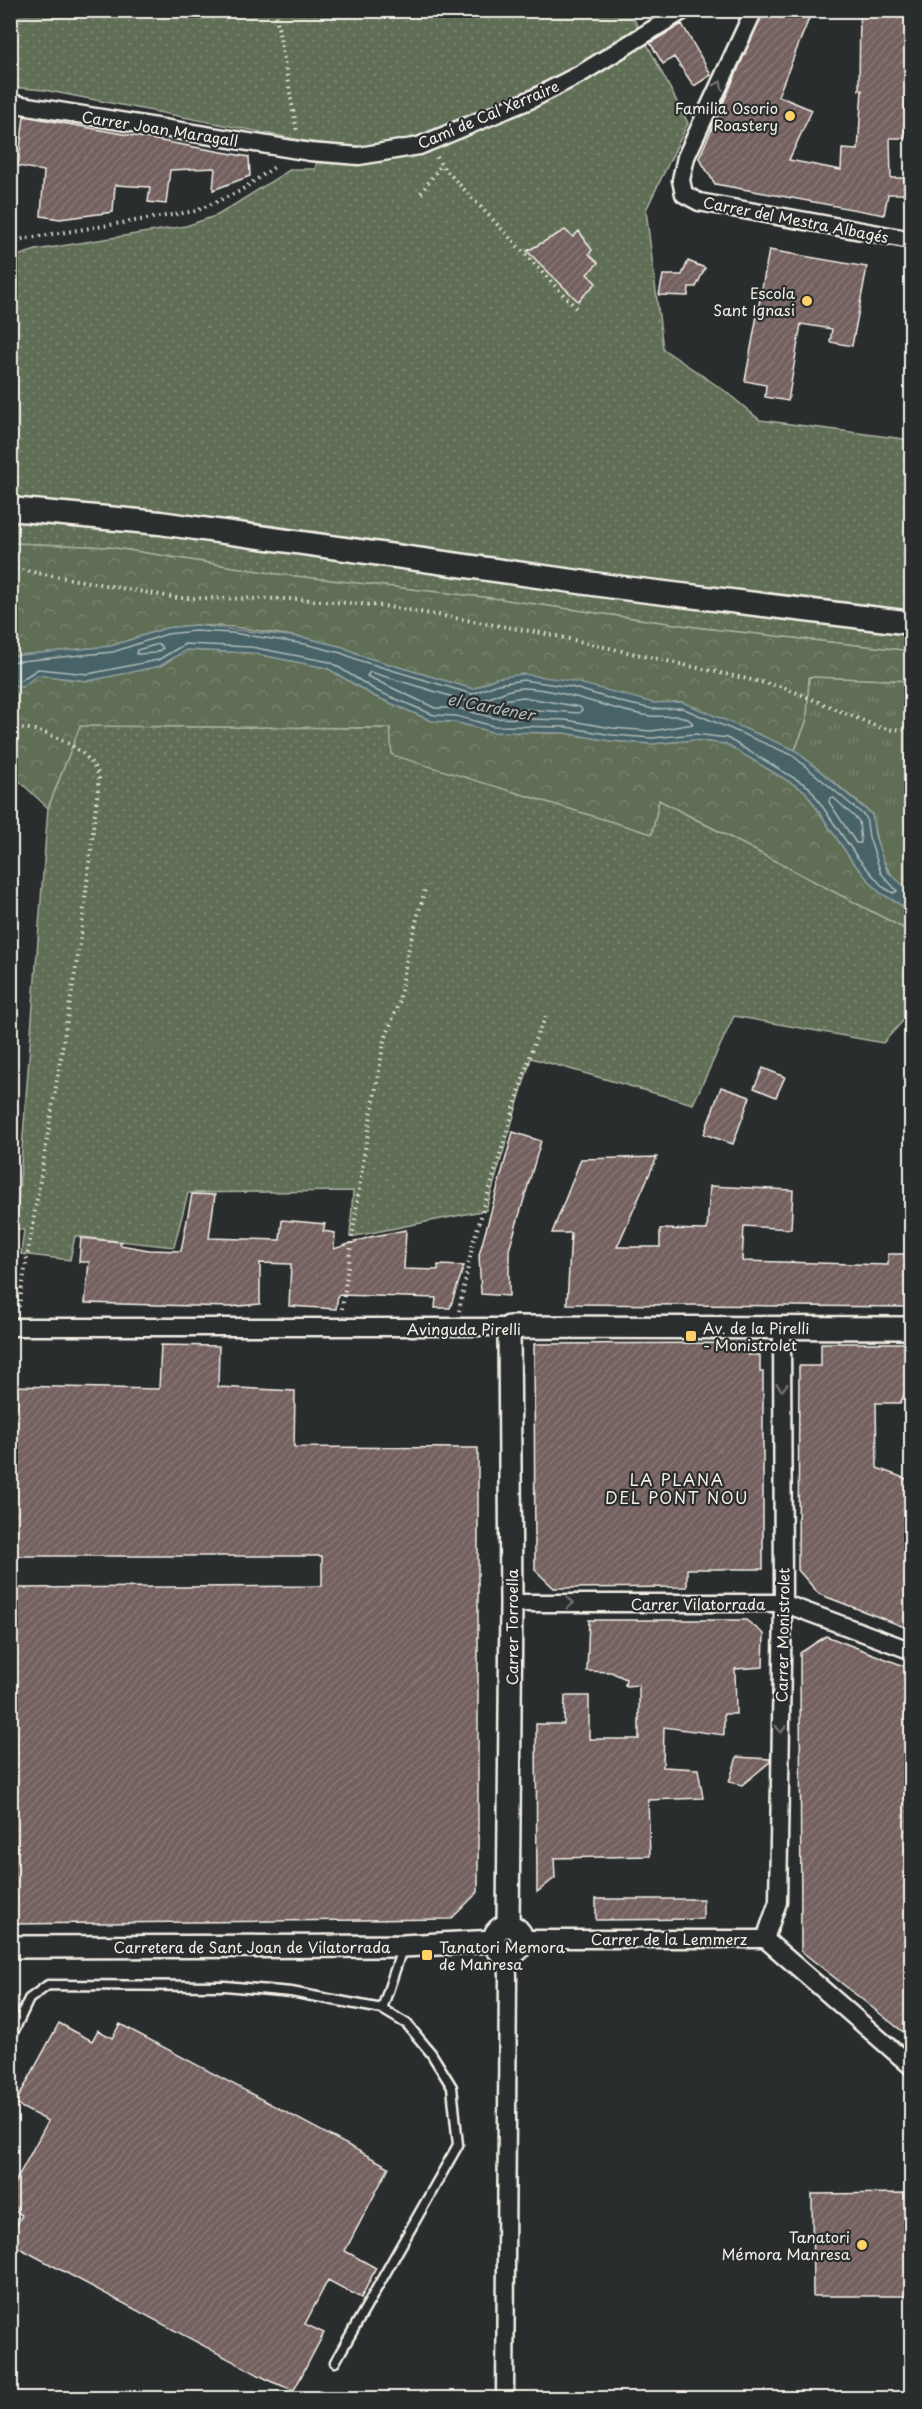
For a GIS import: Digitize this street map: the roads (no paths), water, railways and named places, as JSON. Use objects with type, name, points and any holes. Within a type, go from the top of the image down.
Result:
[{"type":"main road","points":[[10,509],[160,523],[591,584],[912,623]]},
{"type":"street","name":"Camí de Cal Xerraire","points":[[305,152],[359,156],[419,146],[532,99],[582,73],[684,10]]},
{"type":"street","name":"Carrer del Mestra Albagés","points":[[754,10],[686,157],[681,180],[684,194],[699,202],[912,240]]},
{"type":"street","name":"Carrer Joan Maragall","points":[[10,103],[305,152]]},
{"type":"street","name":"Avinguda Pirelli","points":[[13,1326],[912,1328]]},
{"type":"street","name":"Carrer Torroella","points":[[509,1328],[515,1932]]},
{"type":"street","name":"Carrer Monistrolet","points":[[765,1939],[778,1902],[783,1603],[782,1328]]},
{"type":"street","name":"Carrer Vilatorrada","points":[[511,1603],[783,1603],[912,1651]]},
{"type":"street","points":[[505,2398],[508,1975],[500,1948],[498,1929],[515,1932]]},
{"type":"street","name":"Carrer de la Lemmerz","points":[[515,1932],[765,1939],[912,2067]]},
{"type":"street","name":"Carretera de Sant Joan de Vilatorrada","points":[[10,1947],[403,1946],[500,1948]]},
{"type":"lane","points":[[382,2009],[403,1946]]},
{"type":"lane","points":[[10,2039],[29,1999],[48,1985],[225,1986],[291,1992],[382,2009],[407,2024],[431,2053],[452,2087],[458,2145],[335,2362]]},
{"type":"water","name":"el Cardener","points":[[195,625],[306,638],[343,647],[362,656],[473,689],[496,678],[523,674],[572,681],[654,703],[682,702],[795,750],[872,815],[875,836],[887,871],[911,892],[911,911],[879,892],[852,861],[805,791],[726,744],[694,740],[652,744],[611,741],[565,733],[492,732],[455,722],[432,721],[374,696],[327,668],[251,653],[186,650],[160,666],[88,681],[38,675],[22,687],[11,684],[11,656],[111,646],[166,628]]},
{"type":"place","name":"Familia Osorio Roastery","points":[[790,116]]},
{"type":"place","name":"Escola Sant Ignasi","points":[[807,301]]},
{"type":"place","name":"Av. de la Pirelli - Monistrolet","points":[[691,1336]]},
{"type":"place","name":"Tanatori Memora de Manresa","points":[[427,1955]]},
{"type":"place","name":"Tanatori Mémora Manresa","points":[[862,2245]]},
{"type":"district","name":"LA PLANA DEL PONT NOU","points":[[677,1488]]}]
